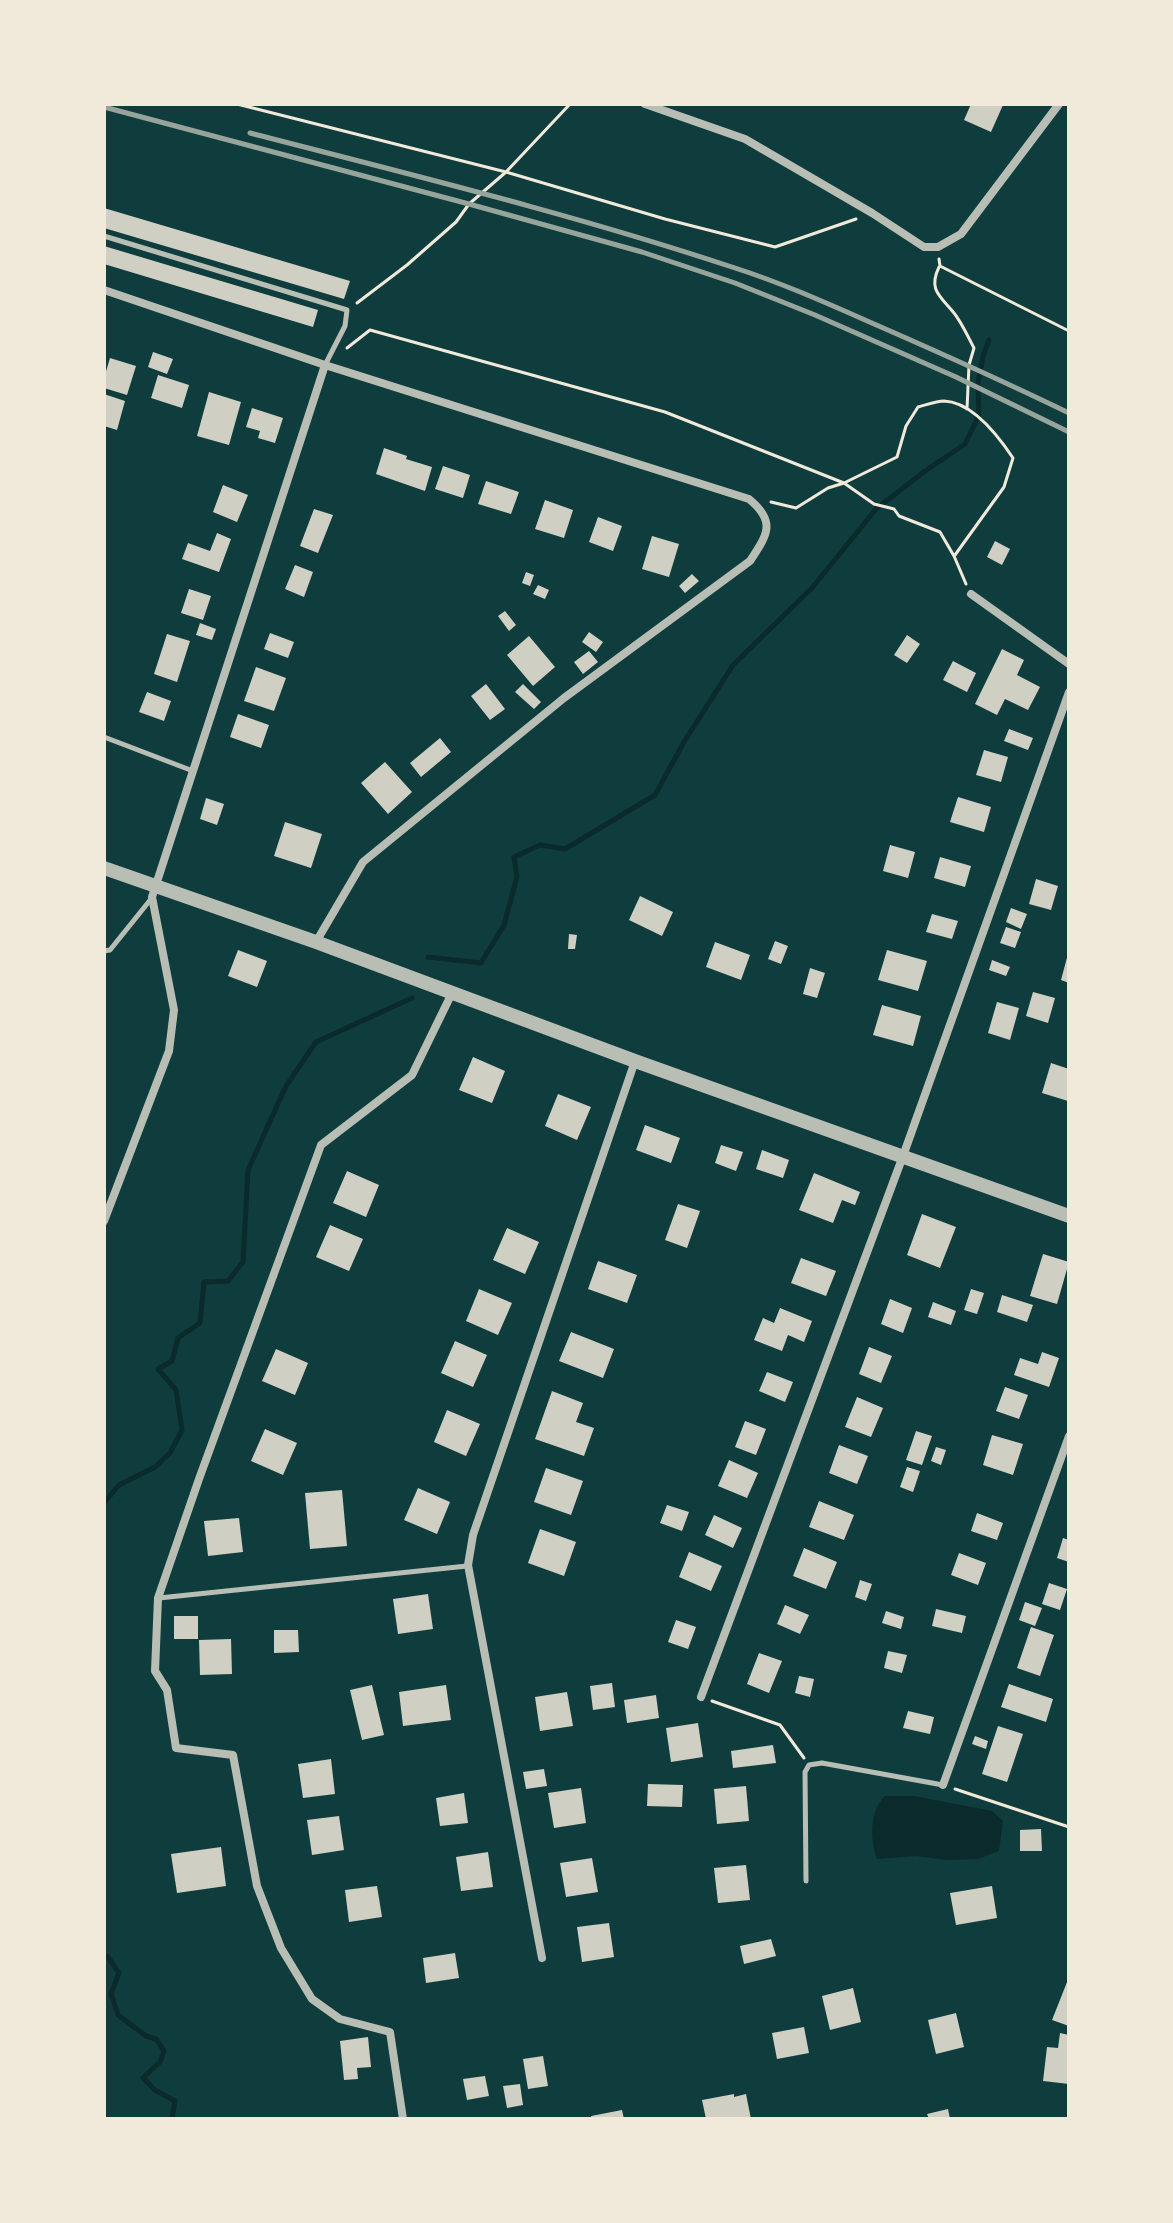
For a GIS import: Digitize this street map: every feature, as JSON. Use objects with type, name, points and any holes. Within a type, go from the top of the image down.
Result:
[{"type":"street","points":[[645,104],[745,139],[924,247],[938,247],[961,234],[1059,104]]},
{"type":"street","points":[[104,290],[325,365],[749,499],[761,509],[768,522],[765,537],[750,561],[564,698],[363,862],[316,942]]},
{"type":"street","points":[[104,1221],[169,1051],[174,1010],[154,892],[325,365]]},
{"type":"street","points":[[971,594],[1069,664]]},
{"type":"street","points":[[701,1697],[903,1156],[1069,692]]},
{"type":"street","points":[[104,868],[154,892],[316,942],[635,1061],[1069,1216]]},
{"type":"street","points":[[403,2119],[390,2032],[340,2019],[312,1999],[281,1948],[257,1886],[233,1755],[176,1748],[167,1690],[155,1671],[158,1598],[321,1145],[412,1075],[452,993]]},
{"type":"street","points":[[542,1958],[468,1565],[473,1535],[635,1061]]},
{"type":"street","points":[[943,1785],[1069,1436]]},
{"type":"lane","points":[[104,236],[347,310],[345,326],[325,365]]},
{"type":"lane","points":[[104,737],[194,771]]},
{"type":"lane","points":[[104,951],[110,950],[154,892]]},
{"type":"lane","points":[[158,1598],[468,1565]]},
{"type":"lane","points":[[806,1881],[805,1772],[809,1765],[822,1763],[943,1785]]},
{"type":"path","points":[[237,104],[506,172],[665,219],[775,247],[872,213]]},
{"type":"path","points":[[347,310],[407,265],[456,222],[469,204],[506,172],[570,104]]},
{"type":"path","points":[[938,247],[940,266],[934,278],[938,296],[955,314],[974,348],[968,374],[967,409]]},
{"type":"path","points":[[940,266],[1069,331]]},
{"type":"path","points":[[348,348],[370,330],[665,412],[844,483],[874,504],[894,509],[899,516],[940,532],[971,594]]},
{"type":"path","points":[[761,509],[771,502],[796,508],[828,488],[897,457],[906,426],[918,407],[944,401],[967,409],[993,430],[1013,458],[1004,487],[954,556]]},
{"type":"path","points":[[701,1697],[780,1725],[809,1765]]},
{"type":"path","points":[[943,1785],[1069,1827]]},
{"type":"water","points":[[885,1796],[914,1796],[992,1811],[1003,1821],[999,1851],[978,1859],[948,1860],[916,1856],[877,1859],[872,1826],[876,1810]]},
{"type":"building","points":[[971,104],[1003,105],[991,132],[964,120]]},
{"type":"building","points":[[104,208],[350,281],[344,299],[104,228]]},
{"type":"building","points":[[104,246],[318,310],[313,327],[104,264]]},
{"type":"building","points":[[153,352],[173,359],[167,374],[148,367]]},
{"type":"building","points":[[110,358],[136,366],[127,395],[104,388]]},
{"type":"building","points":[[158,375],[189,385],[182,408],[151,398]]},
{"type":"building","points":[[209,392],[241,402],[229,445],[197,436]]},
{"type":"building","points":[[104,394],[125,401],[117,430],[104,426]]},
{"type":"building","points":[[252,408],[283,418],[275,443],[258,438],[260,431],[246,427]]},
{"type":"building","points":[[384,448],[432,467],[425,491],[376,474]]},
{"type":"building","points":[[443,466],[470,475],[463,498],[435,489]]},
{"type":"building","points":[[486,481],[519,492],[511,514],[478,504]]},
{"type":"building","points":[[223,485],[248,495],[237,522],[213,512]]},
{"type":"building","points":[[545,500],[573,510],[564,538],[535,529]]},
{"type":"building","points":[[314,509],[333,515],[318,553],[300,546]]},
{"type":"building","points":[[598,517],[622,526],[613,551],[589,542]]},
{"type":"building","points":[[217,533],[231,539],[219,572],[182,559],[188,543],[210,551]]},
{"type":"building","points":[[652,536],[679,544],[669,577],[642,569]]},
{"type":"building","points":[[995,541],[1010,549],[1002,565],[987,557]]},
{"type":"building","points":[[295,565],[313,572],[304,597],[285,589]]},
{"type":"building","points":[[526,572],[534,575],[530,586],[522,583]]},
{"type":"building","points":[[692,574],[699,581],[685,593],[679,586]]},
{"type":"building","points":[[538,585],[549,590],[545,599],[533,594]]},
{"type":"building","points":[[189,589],[211,596],[203,620],[181,613]]},
{"type":"building","points":[[505,611],[516,625],[509,631],[498,616]]},
{"type":"building","points":[[200,623],[216,629],[212,640],[196,635]]},
{"type":"building","points":[[589,632],[603,642],[596,652],[582,642]]},
{"type":"building","points":[[270,633],[294,642],[288,658],[264,649]]},
{"type":"building","points":[[167,634],[190,641],[177,682],[154,674]]},
{"type":"building","points":[[907,635],[920,644],[907,663],[894,655]]},
{"type":"building","points":[[529,636],[555,667],[533,686],[507,655]]},
{"type":"building","points":[[1002,649],[1024,660],[1017,675],[1040,687],[1028,710],[1005,699],[997,715],[975,704]]},
{"type":"building","points":[[589,651],[598,662],[583,674],[574,662]]},
{"type":"building","points":[[953,661],[976,673],[967,692],[943,680]]},
{"type":"building","points":[[256,667],[286,678],[274,711],[244,701]]},
{"type":"building","points":[[486,684],[505,709],[490,720],[471,696]]},
{"type":"building","points":[[523,684],[541,702],[534,709],[515,692]]},
{"type":"building","points":[[147,692],[171,701],[164,721],[139,712]]},
{"type":"building","points":[[238,714],[269,725],[261,748],[230,737]]},
{"type":"building","points":[[1009,729],[1033,738],[1028,750],[1004,741]]},
{"type":"building","points":[[440,738],[451,752],[421,777],[410,763]]},
{"type":"building","points":[[984,750],[1008,757],[1001,782],[976,775]]},
{"type":"building","points":[[385,762],[412,792],[388,814],[361,783]]},
{"type":"building","points":[[958,797],[991,807],[984,832],[950,822]]},
{"type":"building","points":[[206,798],[224,804],[217,825],[200,819]]},
{"type":"building","points":[[285,822],[322,834],[311,868],[274,856]]},
{"type":"building","points":[[890,845],[915,852],[908,878],[883,871]]},
{"type":"building","points":[[940,857],[971,866],[965,887],[934,878]]},
{"type":"building","points":[[1036,879],[1058,886],[1051,910],[1029,904]]},
{"type":"building","points":[[640,896],[673,912],[662,936],[629,920]]},
{"type":"building","points":[[1011,908],[1027,914],[1021,929],[1006,922]]},
{"type":"building","points":[[932,914],[958,921],[952,939],[926,932]]},
{"type":"building","points":[[1006,927],[1021,932],[1015,948],[1000,943]]},
{"type":"building","points":[[569,934],[577,935],[575,949],[568,949]]},
{"type":"building","points":[[775,941],[788,946],[781,964],[768,959]]},
{"type":"building","points":[[715,942],[750,955],[741,980],[706,967]]},
{"type":"building","points":[[238,950],[267,961],[257,987],[228,976]]},
{"type":"building","points":[[887,950],[927,961],[918,991],[878,980]]},
{"type":"building","points":[[1069,954],[1069,983],[1061,980]]},
{"type":"building","points":[[992,960],[1010,967],[1006,976],[989,970]]},
{"type":"building","points":[[810,968],[825,973],[817,998],[803,994]]},
{"type":"building","points":[[1033,992],[1055,998],[1048,1023],[1026,1016]]},
{"type":"building","points":[[997,1002],[1019,1008],[1010,1040],[988,1033]]},
{"type":"building","points":[[882,1005],[921,1016],[913,1046],[873,1035]]},
{"type":"building","points":[[473,1057],[505,1071],[492,1103],[459,1090]]},
{"type":"building","points":[[1051,1063],[1069,1069],[1068,1101],[1042,1093]]},
{"type":"building","points":[[558,1094],[591,1107],[577,1140],[545,1126]]},
{"type":"building","points":[[645,1125],[680,1138],[671,1163],[636,1150]]},
{"type":"building","points":[[721,1145],[743,1152],[736,1171],[715,1163]]},
{"type":"building","points":[[762,1150],[789,1160],[783,1178],[756,1169]]},
{"type":"building","points":[[347,1171],[379,1185],[366,1217],[333,1203]]},
{"type":"building","points":[[814,1173],[860,1192],[855,1205],[842,1200],[833,1223],[799,1210]]},
{"type":"building","points":[[678,1204],[700,1211],[687,1248],[665,1240]]},
{"type":"building","points":[[922,1214],[956,1227],[940,1268],[907,1255]]},
{"type":"building","points":[[330,1225],[363,1239],[349,1271],[316,1257]]},
{"type":"building","points":[[507,1228],[539,1242],[525,1274],[493,1260]]},
{"type":"building","points":[[1043,1254],[1069,1262],[1057,1304],[1030,1296]]},
{"type":"building","points":[[801,1258],[836,1271],[826,1296],[791,1283]]},
{"type":"building","points":[[598,1261],[637,1275],[627,1303],[588,1289]]},
{"type":"building","points":[[479,1289],[512,1303],[498,1335],[466,1321]]},
{"type":"building","points":[[971,1289],[984,1293],[977,1314],[964,1310]]},
{"type":"building","points":[[1002,1295],[1033,1305],[1027,1322],[997,1312]]},
{"type":"building","points":[[890,1299],[912,1308],[903,1333],[881,1324]]},
{"type":"building","points":[[933,1302],[956,1311],[951,1325],[928,1317]]},
{"type":"building","points":[[780,1308],[812,1321],[804,1342],[788,1335],[782,1351],[754,1340],[763,1318],[774,1323]]},
{"type":"building","points":[[571,1332],[614,1349],[603,1378],[559,1361]]},
{"type":"building","points":[[455,1341],[487,1355],[473,1387],[441,1373]]},
{"type":"building","points":[[869,1347],[892,1356],[881,1383],[859,1374]]},
{"type":"building","points":[[276,1349],[308,1363],[295,1395],[262,1381]]},
{"type":"building","points":[[1042,1352],[1059,1358],[1049,1387],[1014,1375],[1020,1358],[1038,1364]]},
{"type":"building","points":[[767,1372],[793,1382],[785,1402],[759,1391]]},
{"type":"building","points":[[1005,1387],[1028,1395],[1019,1419],[996,1411]]},
{"type":"building","points":[[552,1391],[583,1403],[576,1422],[594,1428],[584,1456],[535,1439]]},
{"type":"building","points":[[857,1397],[883,1408],[871,1437],[845,1427]]},
{"type":"building","points":[[447,1410],[480,1424],[466,1456],[434,1442]]},
{"type":"building","points":[[745,1421],[766,1429],[756,1455],[735,1447]]},
{"type":"building","points":[[265,1429],[297,1443],[283,1475],[251,1461]]},
{"type":"building","points":[[916,1431],[932,1436],[922,1465],[906,1460]]},
{"type":"building","points":[[992,1435],[1023,1444],[1013,1475],[983,1465]]},
{"type":"building","points":[[839,1445],[868,1456],[857,1484],[829,1473]]},
{"type":"building","points":[[936,1447],[946,1450],[941,1465],[931,1461]]},
{"type":"building","points":[[729,1460],[758,1473],[747,1498],[718,1486]]},
{"type":"building","points":[[907,1467],[920,1471],[913,1492],[900,1487]]},
{"type":"building","points":[[546,1468],[583,1481],[571,1515],[534,1502]]},
{"type":"building","points":[[418,1488],[450,1502],[437,1534],[404,1520]]},
{"type":"building","points":[[342,1490],[347,1546],[310,1549],[305,1493]]},
{"type":"building","points":[[819,1501],[854,1515],[844,1540],[809,1527]]},
{"type":"building","points":[[667,1505],[689,1512],[682,1531],[660,1523]]},
{"type":"building","points":[[977,1513],[1003,1523],[997,1540],[971,1531]]},
{"type":"building","points":[[714,1515],[742,1528],[733,1548],[705,1535]]},
{"type":"building","points":[[239,1518],[243,1552],[208,1556],[204,1521]]},
{"type":"building","points":[[540,1529],[576,1542],[564,1576],[528,1563]]},
{"type":"building","points":[[1063,1538],[1069,1540],[1069,1562],[1057,1558]]},
{"type":"building","points":[[804,1548],[837,1562],[826,1589],[793,1576]]},
{"type":"building","points":[[689,1552],[722,1566],[711,1591],[679,1577]]},
{"type":"building","points":[[959,1553],[986,1563],[978,1585],[951,1575]]},
{"type":"building","points":[[860,1580],[872,1584],[866,1601],[855,1597]]},
{"type":"building","points":[[1049,1583],[1067,1589],[1060,1610],[1042,1604]]},
{"type":"building","points":[[428,1594],[433,1629],[398,1634],[393,1599]]},
{"type":"building","points":[[1025,1602],[1042,1608],[1035,1626],[1019,1620]]},
{"type":"building","points":[[785,1605],[809,1615],[800,1634],[777,1624]]},
{"type":"building","points":[[936,1609],[966,1616],[962,1633],[932,1626]]},
{"type":"building","points":[[886,1611],[904,1617],[901,1629],[882,1623]]},
{"type":"building","points":[[174,1616],[198,1616],[198,1639],[174,1639]]},
{"type":"building","points":[[676,1620],[696,1627],[688,1649],[668,1642]]},
{"type":"building","points":[[1031,1627],[1054,1635],[1040,1676],[1017,1668]]},
{"type":"building","points":[[274,1630],[298,1630],[299,1652],[274,1653]]},
{"type":"building","points":[[231,1639],[232,1674],[200,1675],[199,1640]]},
{"type":"building","points":[[888,1651],[907,1655],[902,1673],[884,1668]]},
{"type":"building","points":[[759,1653],[782,1661],[769,1693],[747,1684]]},
{"type":"building","points":[[799,1676],[814,1679],[810,1697],[795,1693]]},
{"type":"building","points":[[612,1683],[615,1707],[593,1710],[590,1686]]},
{"type":"building","points":[[1009,1684],[1053,1699],[1046,1722],[1001,1707]]},
{"type":"building","points":[[372,1685],[384,1735],[362,1740],[350,1690]]},
{"type":"building","points":[[446,1685],[451,1720],[403,1726],[399,1692]]},
{"type":"building","points":[[567,1692],[573,1726],[540,1731],[535,1697]]},
{"type":"building","points":[[656,1695],[659,1718],[627,1723],[624,1700]]},
{"type":"building","points":[[908,1711],[934,1717],[930,1734],[903,1728]]},
{"type":"building","points":[[698,1723],[703,1757],[671,1762],[666,1728]]},
{"type":"building","points":[[998,1726],[1023,1734],[1007,1782],[982,1774]]},
{"type":"building","points":[[975,1736],[988,1741],[986,1749],[972,1744]]},
{"type":"building","points":[[773,1745],[776,1763],[733,1768],[731,1751]]},
{"type":"building","points":[[331,1759],[335,1794],[303,1798],[298,1764]]},
{"type":"building","points":[[544,1769],[547,1786],[526,1789],[523,1772]]},
{"type":"building","points":[[648,1784],[683,1785],[682,1807],[647,1806]]},
{"type":"building","points":[[746,1786],[749,1821],[717,1824],[714,1789]]},
{"type":"building","points":[[581,1788],[586,1823],[554,1828],[548,1793]]},
{"type":"building","points":[[464,1793],[468,1823],[440,1826],[436,1798]]},
{"type":"building","points":[[339,1816],[344,1850],[312,1855],[307,1820]]},
{"type":"building","points":[[1041,1829],[1042,1851],[1020,1851],[1020,1830]]},
{"type":"building","points":[[221,1847],[226,1886],[177,1893],[171,1854]]},
{"type":"building","points":[[488,1852],[493,1887],[461,1891],[456,1857]]},
{"type":"building","points":[[592,1858],[598,1892],[566,1897],[560,1863]]},
{"type":"building","points":[[746,1865],[750,1900],[718,1903],[714,1868]]},
{"type":"building","points":[[377,1886],[382,1917],[349,1922],[345,1890]]},
{"type":"building","points":[[992,1886],[997,1918],[956,1925],[950,1893]]},
{"type":"building","points":[[609,1923],[614,1957],[582,1962],[577,1927]]},
{"type":"building","points":[[771,1939],[776,1956],[744,1964],[740,1946]]},
{"type":"building","points":[[455,1953],[459,1978],[426,1983],[423,1958]]},
{"type":"building","points":[[1069,1977],[1069,2026],[1052,2020]]},
{"type":"building","points":[[853,1988],[861,2022],[830,2030],[822,1996]]},
{"type":"building","points":[[956,2013],[964,2047],[936,2054],[928,2020]]},
{"type":"building","points":[[804,2027],[809,2053],[777,2059],[772,2033]]},
{"type":"building","points":[[1060,2033],[1069,2035],[1069,2084],[1043,2081],[1047,2047],[1058,2048]]},
{"type":"building","points":[[368,2037],[371,2067],[357,2068],[358,2079],[344,2080],[340,2041]]},
{"type":"building","points":[[543,2056],[548,2086],[528,2089],[523,2059]]},
{"type":"building","points":[[485,2076],[489,2096],[467,2100],[463,2079]]},
{"type":"building","points":[[520,2084],[523,2105],[507,2108],[503,2086]]},
{"type":"building","points":[[734,2094],[734,2097],[746,2094],[751,2119],[706,2119],[702,2100]]},
{"type":"building","points":[[948,2109],[950,2119],[929,2119],[927,2114]]},
{"type":"building","points":[[622,2110],[624,2119],[592,2119],[591,2116]]},
{"type":"waterway","points":[[428,957],[481,963],[504,925],[517,877],[514,857],[540,845],[565,849],[655,795],[684,742],[733,665],[812,588],[876,509],[965,444],[979,415],[978,383],[989,340]]},
{"type":"waterway","points":[[104,1503],[119,1485],[155,1467],[170,1453],[182,1430],[176,1390],[158,1369],[172,1361],[178,1338],[200,1323],[204,1282],[228,1281],[243,1262],[248,1170],[286,1086],[316,1042],[412,998]]},
{"type":"waterway","points":[[104,1955],[119,1973],[111,1994],[118,2015],[146,2036],[156,2039],[164,2051],[160,2062],[143,2078],[155,2090],[175,2101],[172,2119]]},
{"type":"railway","points":[[104,107],[642,252],[735,283],[956,377],[1069,432]]},
{"type":"railway","points":[[250,133],[554,213],[754,274],[905,338],[1069,413]]}]
